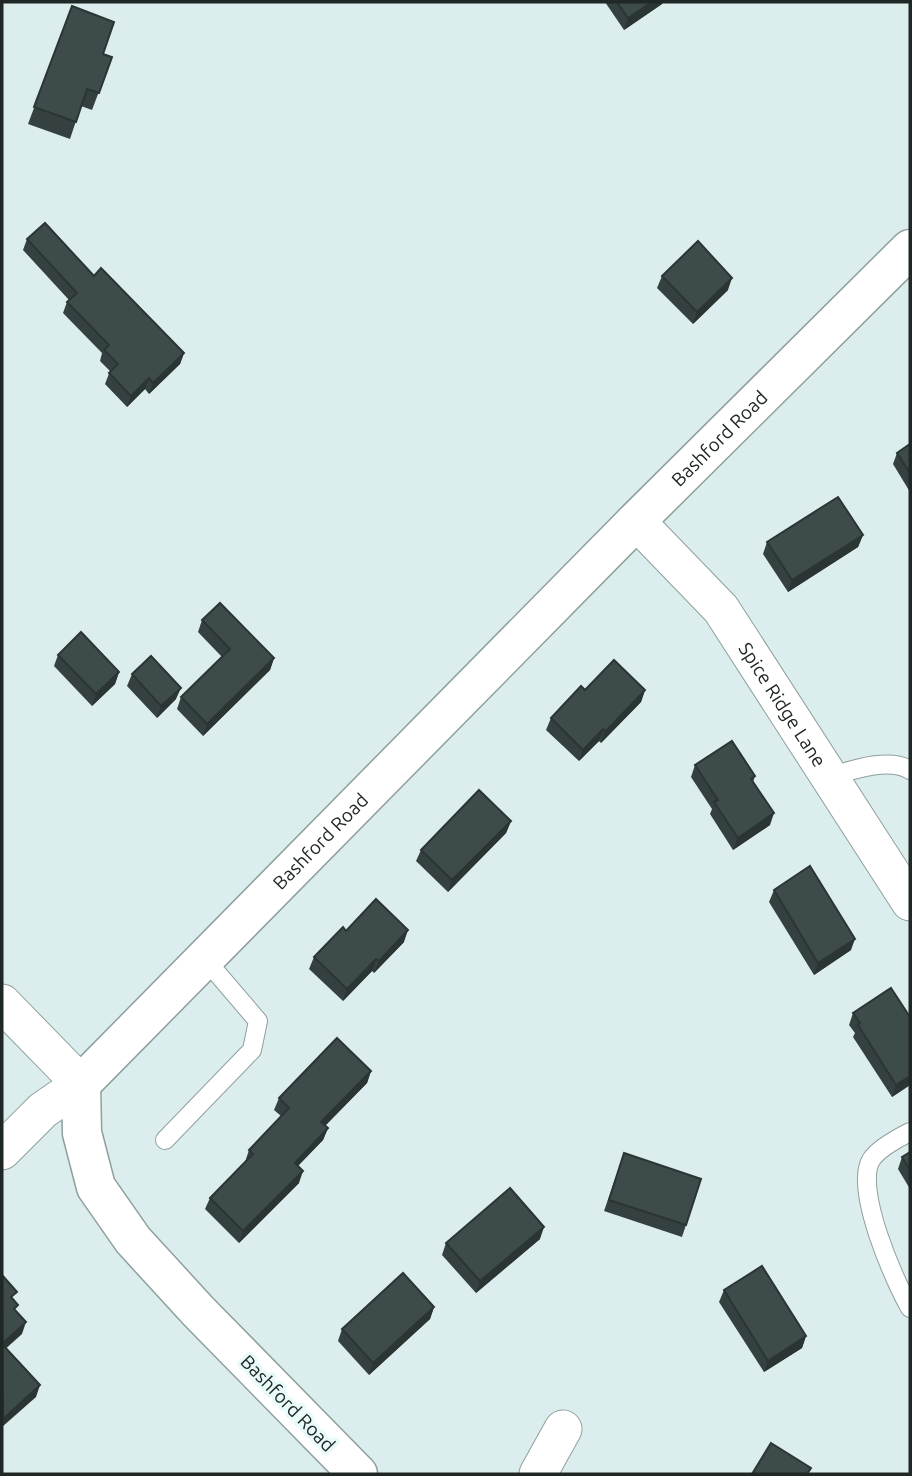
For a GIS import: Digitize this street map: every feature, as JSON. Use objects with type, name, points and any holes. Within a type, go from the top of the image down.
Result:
[{"type":"street","name":"Bashford Road","points":[[358,1474],[198,1311],[126,1229],[96,1187],[82,1133],[81,1084],[636,521],[910,249]]},
{"type":"street","name":"Spice Ridge Lane","points":[[636,521],[721,609],[910,902]]},
{"type":"street","points":[[2,1003],[81,1084],[43,1110],[2,1151]]},
{"type":"street","points":[[538,1474],[563,1429]]},
{"type":"lane","points":[[829,777],[867,766],[903,766],[910,770]]},
{"type":"lane","points":[[165,1140],[252,1050],[258,1021],[205,958]]},
{"type":"lane","points":[[910,1132],[872,1159],[865,1178],[874,1220],[898,1286],[910,1308]]},
{"type":"building","points":[[617,2],[652,2],[628,18]]},
{"type":"building","points":[[72,6],[114,22],[103,54],[112,57],[99,93],[87,89],[76,122],[34,107]]},
{"type":"building","points":[[45,223],[94,276],[101,268],[184,353],[153,383],[149,378],[131,396],[109,373],[118,364],[104,350],[109,345],[67,302],[77,293],[27,239]]},
{"type":"building","points":[[698,241],[732,278],[697,312],[662,276]]},
{"type":"building","points":[[910,444],[910,473],[897,453]]},
{"type":"building","points":[[838,497],[863,535],[792,580],[767,542]]},
{"type":"building","points":[[220,603],[274,658],[207,724],[181,697],[230,649],[202,620]]},
{"type":"building","points":[[81,632],[119,672],[96,694],[58,655]]},
{"type":"building","points":[[151,656],[181,688],[161,706],[132,674]]},
{"type":"building","points":[[614,660],[645,690],[605,732],[603,729],[583,750],[551,718],[581,686],[585,690]]},
{"type":"building","points":[[732,741],[755,776],[751,779],[774,813],[738,838],[714,802],[718,800],[695,765]]},
{"type":"building","points":[[479,790],[511,821],[452,880],[421,850]]},
{"type":"building","points":[[810,866],[855,939],[818,963],[774,890]]},
{"type":"building","points":[[376,899],[408,930],[379,961],[376,959],[347,989],[314,957],[343,927],[346,931]]},
{"type":"building","points":[[891,988],[910,1017],[910,1076],[896,1085],[853,1013]]},
{"type":"building","points":[[337,1038],[371,1071],[321,1122],[328,1128],[295,1163],[303,1171],[243,1231],[210,1198],[253,1154],[249,1150],[289,1108],[279,1098]]},
{"type":"building","points":[[910,1152],[910,1170],[902,1157]]},
{"type":"building","points":[[624,1153],[701,1179],[686,1225],[609,1200]]},
{"type":"building","points":[[510,1188],[544,1227],[480,1281],[446,1243]]},
{"type":"building","points":[[762,1266],[806,1336],[768,1361],[724,1290]]},
{"type":"building","points":[[403,1273],[434,1307],[373,1363],[342,1329]]},
{"type":"building","points":[[2,1275],[17,1292],[11,1297],[18,1305],[14,1309],[26,1322],[2,1344]]},
{"type":"building","points":[[2,1345],[40,1385],[3,1419]]},
{"type":"building","points":[[771,1443],[811,1468],[807,1474],[752,1474]]}]
